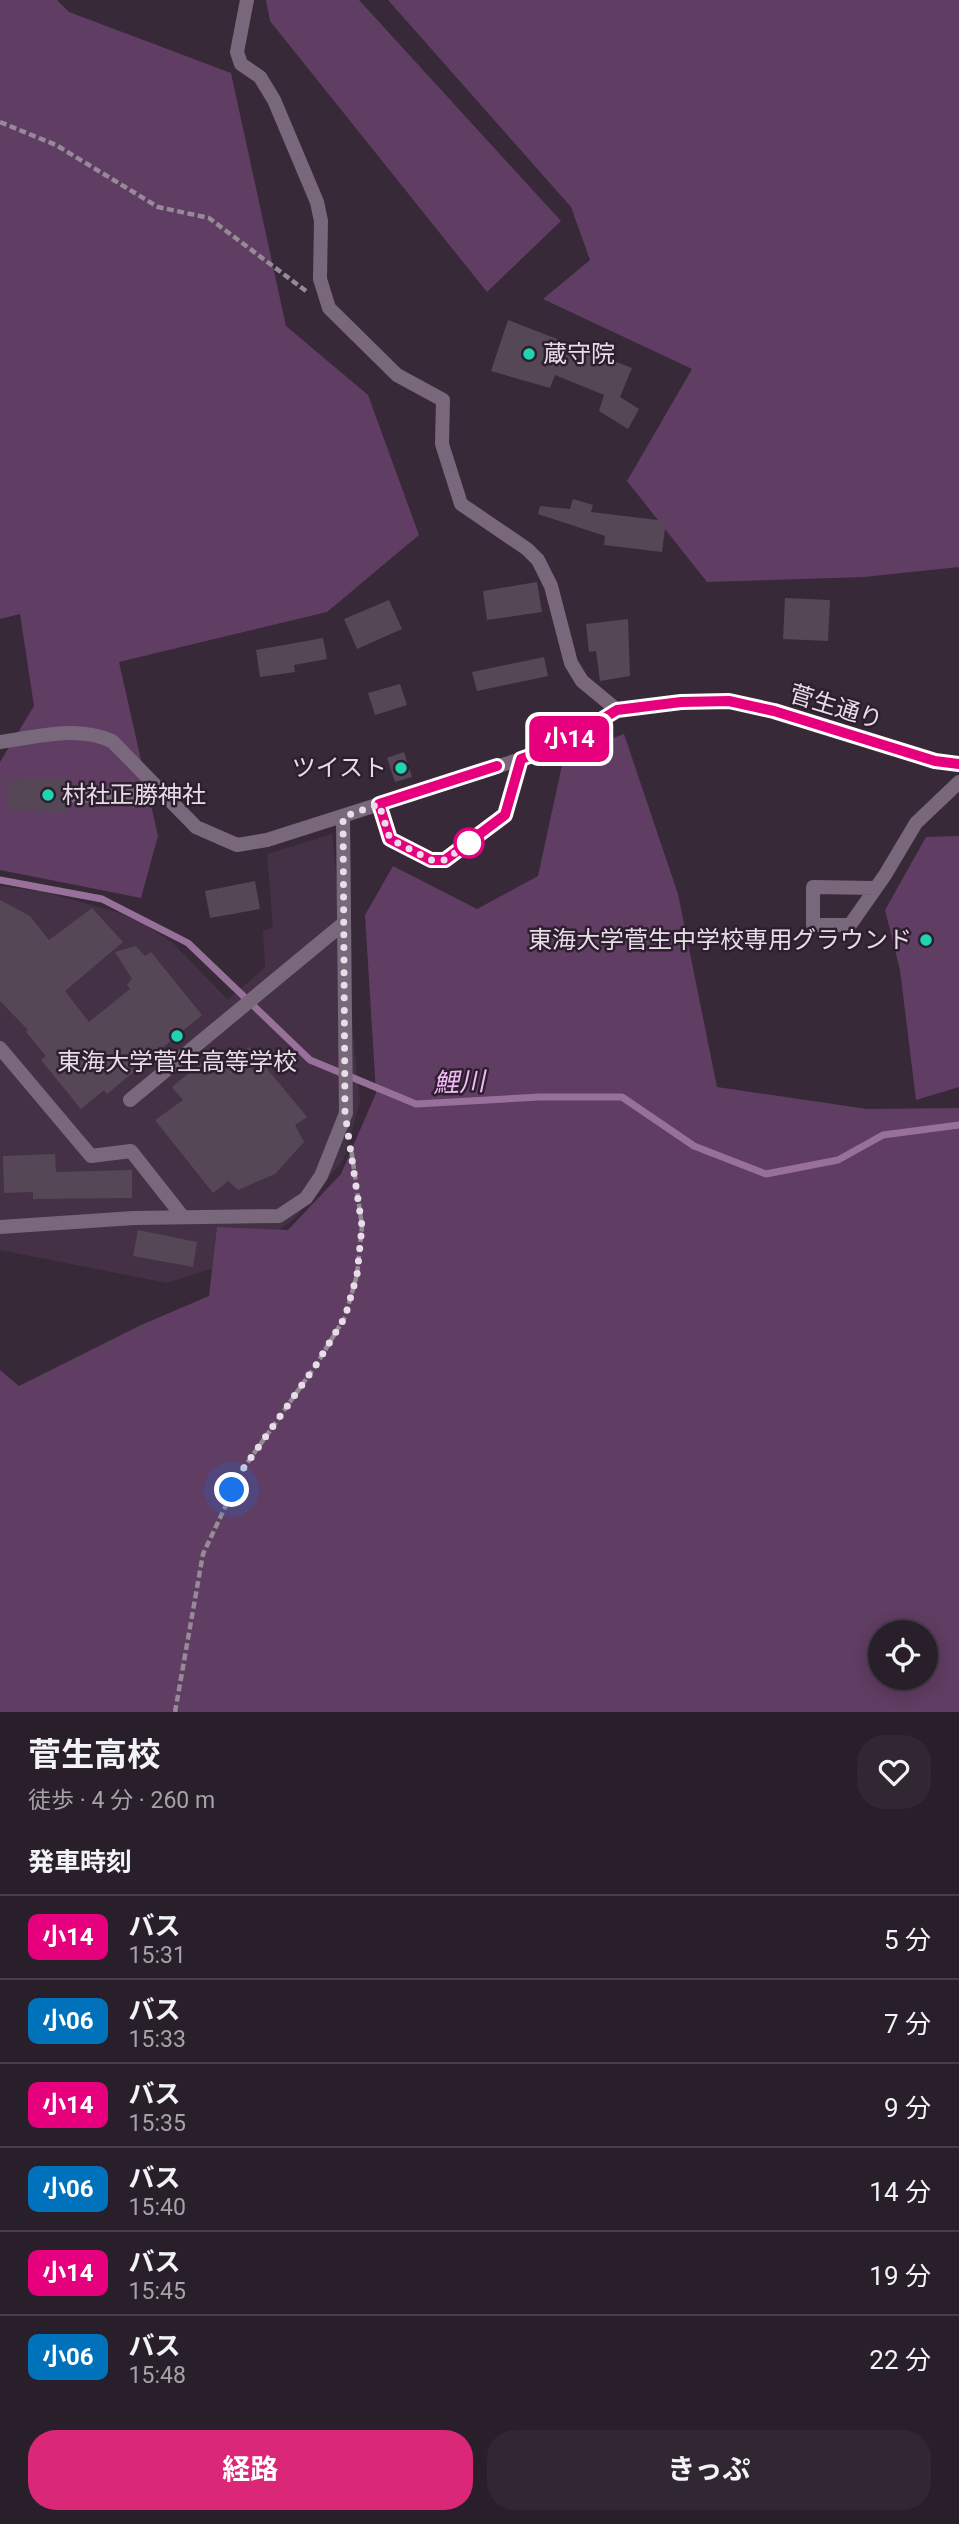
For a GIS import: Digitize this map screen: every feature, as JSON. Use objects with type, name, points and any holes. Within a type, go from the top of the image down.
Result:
[{"type":"street","points":[[247,0],[237,52],[241,64],[260,77],[274,100],[317,202],[321,221],[320,279],[329,308],[397,375],[443,400],[442,444],[461,504],[527,549],[538,560],[551,586],[571,663],[582,681],[617,710]]},
{"type":"street","name":"菅生通り","points":[[0,743],[61,733],[98,735],[112,741],[195,827],[237,845],[267,840],[343,817],[521,759],[560,745],[617,710],[681,702],[729,701],[774,711],[935,761],[959,764]]},
{"type":"street","points":[[379,804],[390,839],[431,860],[445,860],[505,815],[521,759]]},
{"type":"street","points":[[874,888],[813,887],[813,925],[850,925],[874,888],[886,875],[916,824],[959,782]]},
{"type":"street","points":[[75,796],[163,793]]},
{"type":"street","points":[[0,1227],[183,1217],[279,1216],[306,1198],[321,1176],[345,1108],[343,817]]},
{"type":"street","points":[[130,1100],[344,923]]},
{"type":"street","points":[[0,1048],[91,1156],[131,1151],[183,1217]]},
{"type":"path","points":[[0,122],[56,145],[158,207],[209,218],[329,308]]},
{"type":"path","points":[[175,1712],[203,1554],[243,1469],[316,1365],[345,1317],[357,1275],[362,1226],[345,1108]]},
{"type":"shaded area","points":[[0,0],[57,0],[69,12],[231,73],[286,326],[368,395],[419,535],[327,612],[119,662],[158,836],[141,898],[0,870],[0,762],[34,706],[20,614],[0,619]]},
{"type":"shaded area","points":[[266,0],[359,0],[561,221],[487,292],[270,21]]},
{"type":"shaded area","points":[[388,0],[959,0],[959,567],[864,577],[707,582],[627,481],[692,369],[543,299],[590,260],[571,207]]},
{"type":"shaded area","points":[[624,734],[678,894],[717,1087],[867,1109],[959,1108],[959,1712],[0,1712],[0,1370],[19,1386],[141,1325],[209,1296],[217,1227],[288,1230],[341,1174],[376,1093],[365,915],[393,866],[477,909],[538,876],[564,756]]},
{"type":"shaded area","name":"東海大学菅生高等学校","points":[[332,834],[360,1101],[344,1159],[293,1220],[229,1263],[167,1283],[0,1250],[0,886],[44,892],[117,912],[143,923],[173,943],[228,1000],[265,967],[263,931],[273,927],[267,854]]},
{"type":"shaded area","name":"東海大学菅生中学校専用グラウンド","points":[[959,836],[959,1087],[916,1100],[900,970],[885,910],[926,837]]},
{"type":"building","points":[[508,320],[632,368],[620,397],[639,409],[628,429],[599,411],[604,395],[555,375],[550,388],[491,371]]},
{"type":"building","points":[[573,499],[593,505],[591,512],[666,521],[662,552],[604,545],[605,536],[538,514],[540,506],[570,509]]},
{"type":"building","points":[[537,582],[542,612],[487,620],[483,591]]},
{"type":"building","points":[[785,598],[830,600],[828,641],[783,639]]},
{"type":"building","points":[[389,600],[402,629],[357,649],[344,619]]},
{"type":"building","points":[[628,619],[630,676],[600,681],[596,651],[589,652],[586,624]]},
{"type":"building","points":[[323,638],[327,659],[294,665],[295,672],[260,677],[256,650]]},
{"type":"building","points":[[544,657],[548,676],[477,691],[472,672]]},
{"type":"building","points":[[400,684],[407,705],[375,715],[368,693]]},
{"type":"building","points":[[404,752],[412,777],[395,782],[387,758]]},
{"type":"building","points":[[68,779],[65,796],[68,813],[8,809],[8,781]]},
{"type":"building","points":[[255,881],[260,909],[210,918],[205,891]]},
{"type":"building","points":[[0,900],[30,916],[49,940],[92,908],[123,942],[65,991],[89,1022],[130,989],[127,985],[132,979],[115,952],[136,946],[145,956],[151,952],[202,1015],[107,1094],[104,1090],[81,1109],[41,1060],[46,1056],[26,1032],[28,1030],[0,1001]]},
{"type":"building","points":[[249,1047],[307,1117],[295,1125],[304,1142],[275,1174],[238,1190],[228,1181],[213,1193],[155,1120],[183,1100],[172,1087],[213,1053],[224,1067]]},
{"type":"building","points":[[55,1154],[56,1172],[132,1170],[132,1198],[33,1199],[33,1192],[4,1193],[3,1156]]},
{"type":"building","points":[[138,1230],[197,1242],[193,1267],[133,1256]]},
{"type":"waterway","name":"鯉川","points":[[0,880],[102,899],[188,943],[310,1060],[416,1104],[539,1097],[622,1097],[694,1146],[766,1174],[838,1160],[883,1135],[959,1125]]},
{"type":"bus line","name":"小14","points":[[497,766],[379,804],[390,839],[431,860],[445,860],[505,815],[521,759],[560,745],[617,710],[649,705],[729,701],[774,711],[935,761],[959,764]]},
{"type":"place","name":"蔵守院","points":[[529,354]]},
{"type":"place","name":"ツイスト","points":[[401,768]]},
{"type":"place","name":"村社正勝神社","points":[[48,795]]},
{"type":"place","name":"東海大学菅生中学校専用グラウンド","points":[[926,940]]},
{"type":"place","name":"東海大学菅生高等学校","points":[[177,1036]]},
{"type":"route","points":[[232,1490],[243,1469],[316,1365],[345,1317],[357,1275],[362,1226],[345,1113],[343,817],[379,804],[390,839],[431,860],[445,860],[469,843]]}]
